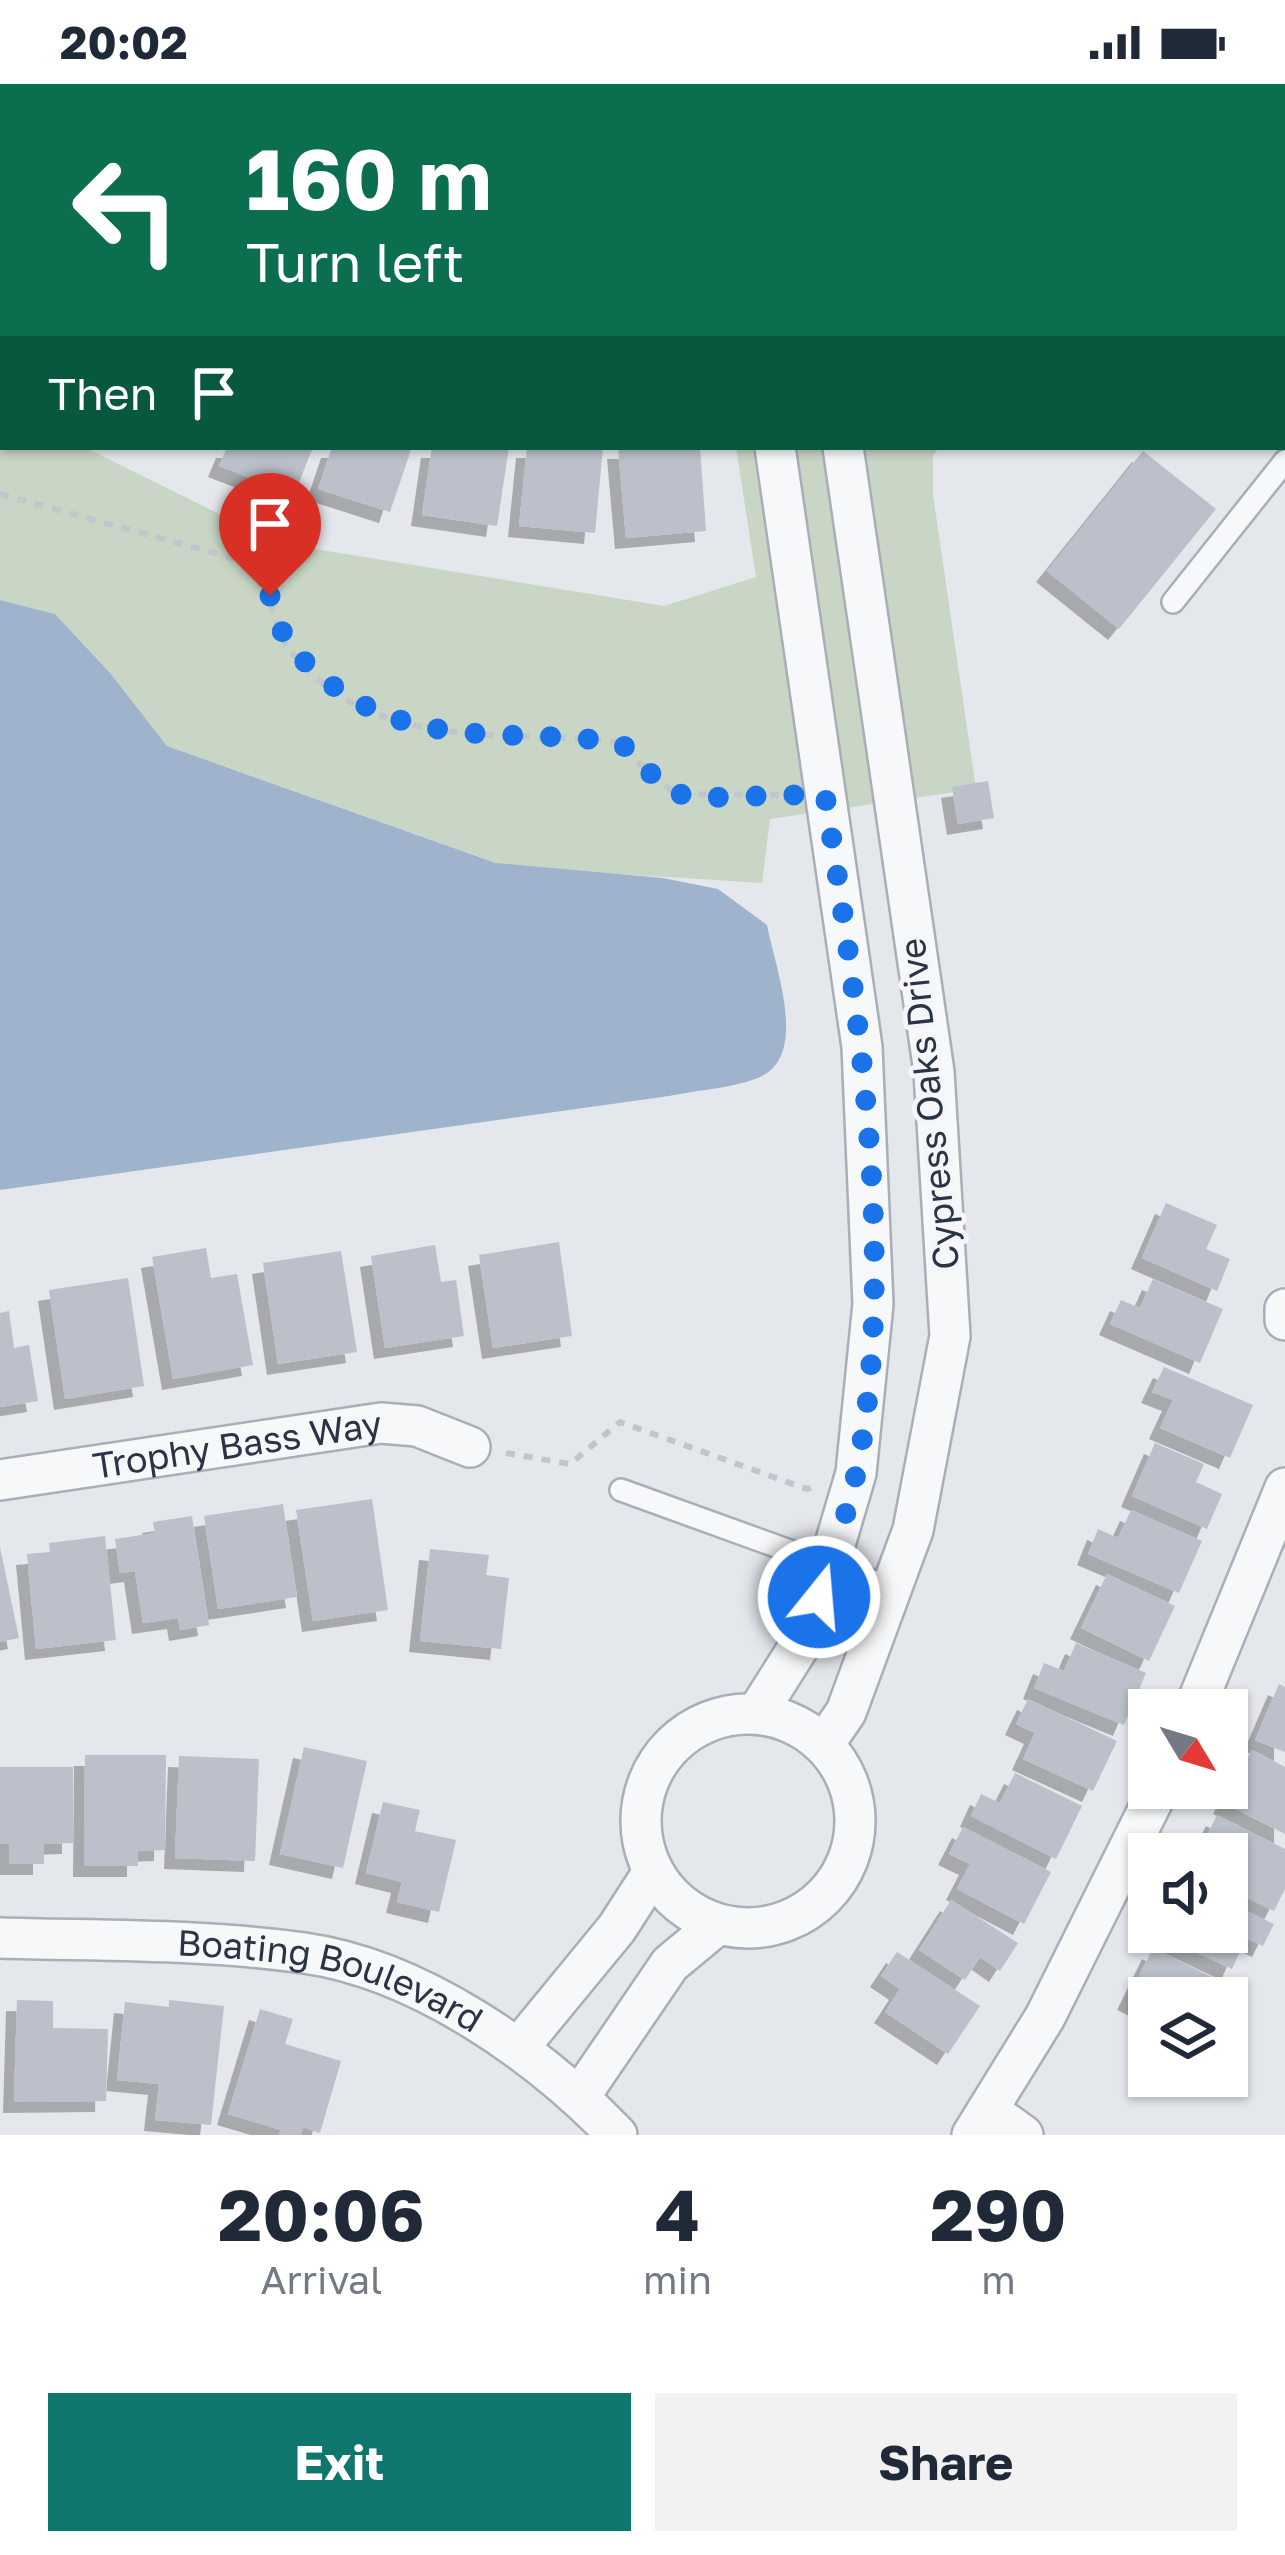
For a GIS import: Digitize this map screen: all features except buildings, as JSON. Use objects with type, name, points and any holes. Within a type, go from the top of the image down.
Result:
[{"type":"street","name":"Cypress Oaks Drive","points":[[757,1713],[810,1629],[856,1473],[873,1304],[862,1047],[775,450]]},
{"type":"street","name":"Cypress Oaks Drive","points":[[824,1744],[846,1712],[913,1530],[950,1336],[934,1072],[843,450]]},
{"type":"street","points":[[1285,1309],[1285,1320]]},
{"type":"street","name":"Trophy Bass Way","points":[[0,1480],[381,1423],[417,1426],[470,1447]]},
{"type":"street","points":[[1202,1689],[1285,1488]]},
{"type":"street","points":[[757,1713],[793,1723],[824,1744],[845,1773],[855,1807],[854,1843],[840,1876],[818,1903],[787,1922],[753,1929],[717,1924],[691,1913],[653,1872],[642,1841],[641,1808],[650,1776],[668,1749],[693,1728],[724,1716],[757,1713]]},
{"type":"street","points":[[1024,2135],[981,2124],[1046,2017],[1149,1809]]},
{"type":"street","points":[[520,2046],[617,1928],[653,1872]]},
{"type":"street","points":[[580,2096],[670,1964],[717,1924]]},
{"type":"street","name":"Boating Boulevard","points":[[0,1938],[307,1953],[392,1980],[520,2046],[580,2096],[617,2135]]},
{"type":"lane","points":[[1173,602],[1285,461]]},
{"type":"lane","points":[[621,1490],[892,1588]]},
{"type":"path","points":[[0,494],[247,562],[258,569],[293,653],[368,712],[480,736],[621,743],[667,790],[693,798],[825,794]]},
{"type":"path","points":[[470,1447],[570,1464],[620,1422],[807,1489],[856,1473]]},
{"type":"green space","points":[[0,450],[90,450],[278,543],[664,606],[756,577],[736,450],[937,450],[933,455],[933,495],[976,789],[770,819],[762,883],[508,867],[167,746],[111,674],[55,614],[0,600]]},
{"type":"water","points":[[0,600],[55,614],[111,674],[167,746],[496,863],[663,878],[718,889],[767,925],[785,1006],[784,1048],[776,1064],[752,1080],[669,1096],[0,1190]]},
{"type":"route","points":[[270,596],[275,621],[293,653],[368,712],[480,736],[621,743],[667,790],[693,798],[825,794],[862,1047],[873,1304],[856,1473],[819,1597]]}]
